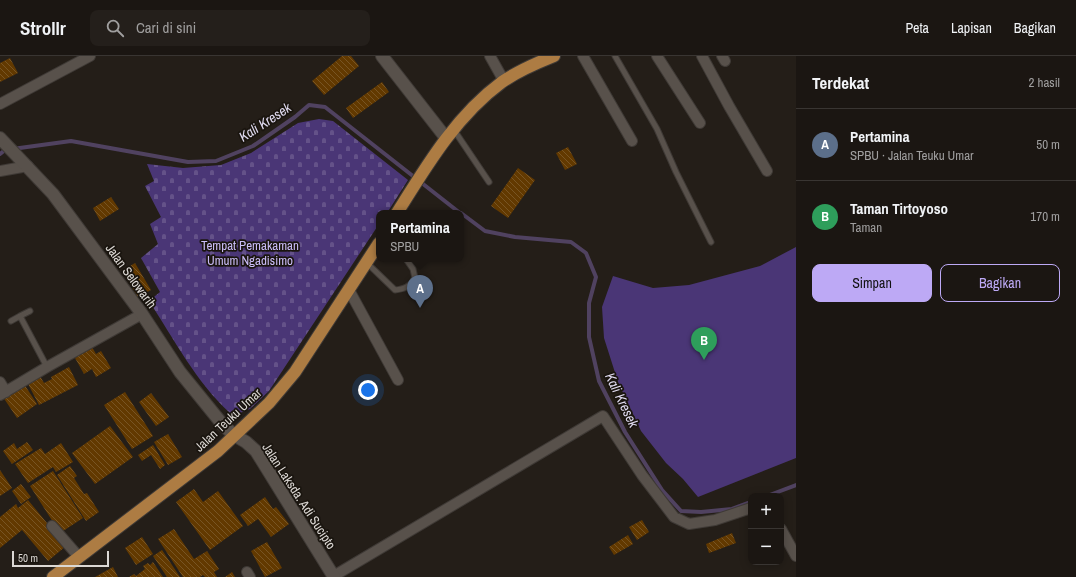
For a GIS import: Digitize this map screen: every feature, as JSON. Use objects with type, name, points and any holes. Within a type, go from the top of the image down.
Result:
[{"type":"main road","points":[[382,56],[449,134]]},
{"type":"main road","points":[[399,210],[430,160],[467,113],[504,81],[554,56]]},
{"type":"main road","name":"Jalan Selowarih","points":[[2,140],[54,194],[142,314],[180,372],[223,425],[234,435]]},
{"type":"main road","name":"Jalan Teuku Umar","points":[[53,577],[218,451],[269,403],[295,372],[376,248]]},
{"type":"main road","name":"Jalan Laksda. Adi Sucipto","points":[[234,435],[256,450],[333,577]]},
{"type":"street","points":[[0,104],[90,56]]},
{"type":"street","points":[[490,56],[504,81]]},
{"type":"street","points":[[583,56],[632,141]]},
{"type":"street","points":[[657,56],[700,123]]},
{"type":"street","points":[[702,56],[767,171]]},
{"type":"street","points":[[0,171],[25,164]]},
{"type":"street","points":[[349,290],[398,380]]},
{"type":"street","points":[[0,382],[3,393],[142,314]]},
{"type":"street","points":[[333,577],[603,416],[642,475],[674,517],[689,524],[715,520],[748,509]]},
{"type":"street","points":[[52,526],[79,557]]},
{"type":"street","points":[[784,534],[796,556]]},
{"type":"lane","points":[[615,56],[657,129],[676,172],[711,242]]},
{"type":"lane","points":[[449,134],[489,182]]},
{"type":"lane","points":[[367,263],[395,290],[404,290],[415,278],[413,269],[408,262]]},
{"type":"lane","points":[[11,321],[30,311]]},
{"type":"lane","points":[[20,316],[47,367]]},
{"type":"green space","name":"Tempat Pemakaman Umum Ngadisimo","points":[[319,119],[333,121],[408,180],[389,210],[376,210],[376,229],[269,391],[250,409],[240,413],[230,413],[196,374],[149,301],[160,292],[141,258],[158,244],[150,224],[161,217],[145,186],[154,181],[147,164],[183,168],[221,165],[251,153],[298,123]]},
{"type":"green space","points":[[796,247],[796,458],[698,497],[683,479],[666,463],[641,431],[618,382],[604,338],[602,307],[613,276],[653,288],[689,285],[760,266]]},
{"type":"building","points":[[342,56],[351,56],[359,66],[324,95],[312,81]]},
{"type":"building","points":[[10,58],[18,73],[0,82],[0,63]]},
{"type":"building","points":[[382,82],[389,92],[353,118],[346,108]]},
{"type":"building","points":[[568,147],[577,164],[565,170],[556,153]]},
{"type":"building","points":[[518,168],[535,180],[508,218],[491,206]]},
{"type":"building","points":[[111,197],[119,209],[100,221],[93,208]]},
{"type":"building","points":[[135,263],[151,290],[138,297],[122,271]]},
{"type":"building","points":[[92,347],[96,354],[101,351],[111,368],[96,377],[92,369],[84,374],[75,358]]},
{"type":"building","points":[[69,367],[78,385],[39,405],[27,382],[40,376],[44,383],[52,379],[51,377]]},
{"type":"building","points":[[24,384],[37,404],[17,418],[3,397]]},
{"type":"building","points":[[125,392],[153,436],[132,449],[104,405]]},
{"type":"building","points":[[151,393],[169,417],[156,426],[139,402]]},
{"type":"building","points":[[110,426],[133,457],[95,484],[72,453]]},
{"type":"building","points":[[168,434],[182,457],[168,465],[154,442]]},
{"type":"building","points":[[27,442],[33,450],[12,464],[3,451],[14,443],[17,449]]},
{"type":"building","points":[[61,443],[73,462],[56,472],[53,467],[28,483],[15,464],[41,448],[45,454]]},
{"type":"building","points":[[153,445],[165,465],[160,469],[151,455],[142,461],[138,455]]},
{"type":"building","points":[[70,466],[77,476],[74,478],[84,494],[87,493],[99,512],[86,521],[57,475]]},
{"type":"building","points":[[0,470],[12,488],[0,496]]},
{"type":"building","points":[[53,471],[83,518],[60,533],[30,486]]},
{"type":"building","points":[[21,484],[31,497],[21,504],[12,491]]},
{"type":"building","points":[[194,489],[203,502],[218,491],[243,526],[210,550],[176,502]]},
{"type":"building","points":[[265,497],[273,509],[276,507],[289,524],[271,537],[258,519],[248,526],[240,515]]},
{"type":"building","points":[[28,500],[66,546],[48,561],[22,530],[0,548],[0,517],[16,504],[18,508]]},
{"type":"building","points":[[642,520],[649,532],[637,540],[629,527]]},
{"type":"building","points":[[174,529],[194,559],[207,551],[219,569],[214,572],[217,577],[205,577],[203,575],[200,577],[183,577],[158,539]]},
{"type":"building","points":[[732,533],[736,543],[709,553],[706,544]]},
{"type":"building","points":[[628,535],[633,544],[614,555],[609,547]]},
{"type":"building","points":[[142,537],[153,554],[136,565],[125,548]]},
{"type":"building","points":[[267,542],[282,568],[265,577],[251,551]]},
{"type":"building","points":[[162,550],[180,577],[167,577],[153,556]]},
{"type":"building","points":[[153,562],[163,577],[129,577],[134,574],[136,576],[145,569],[143,566],[148,563],[150,565]]},
{"type":"building","points":[[113,567],[118,577],[95,577]]},
{"type":"building","points":[[232,572],[235,577],[225,577]]},
{"type":"waterway","name":"Kali Kresek","points":[[0,154],[5,150],[71,141],[188,162],[216,161],[253,146],[295,117],[309,105],[325,107],[456,210]]},
{"type":"waterway","name":"Kali Kresek","points":[[464,215],[485,231],[515,237],[571,242],[586,253],[596,277],[589,303],[589,337],[599,381],[625,432],[662,490],[681,511],[701,512],[732,509],[748,503]]},
{"type":"waterway","name":"Kali Kresek","points":[[775,493],[796,485]]},
{"type":"place","name":"Pertamina","points":[[420,308]]},
{"type":"place","name":"Taman Tirtoyoso","points":[[704,360]]}]
